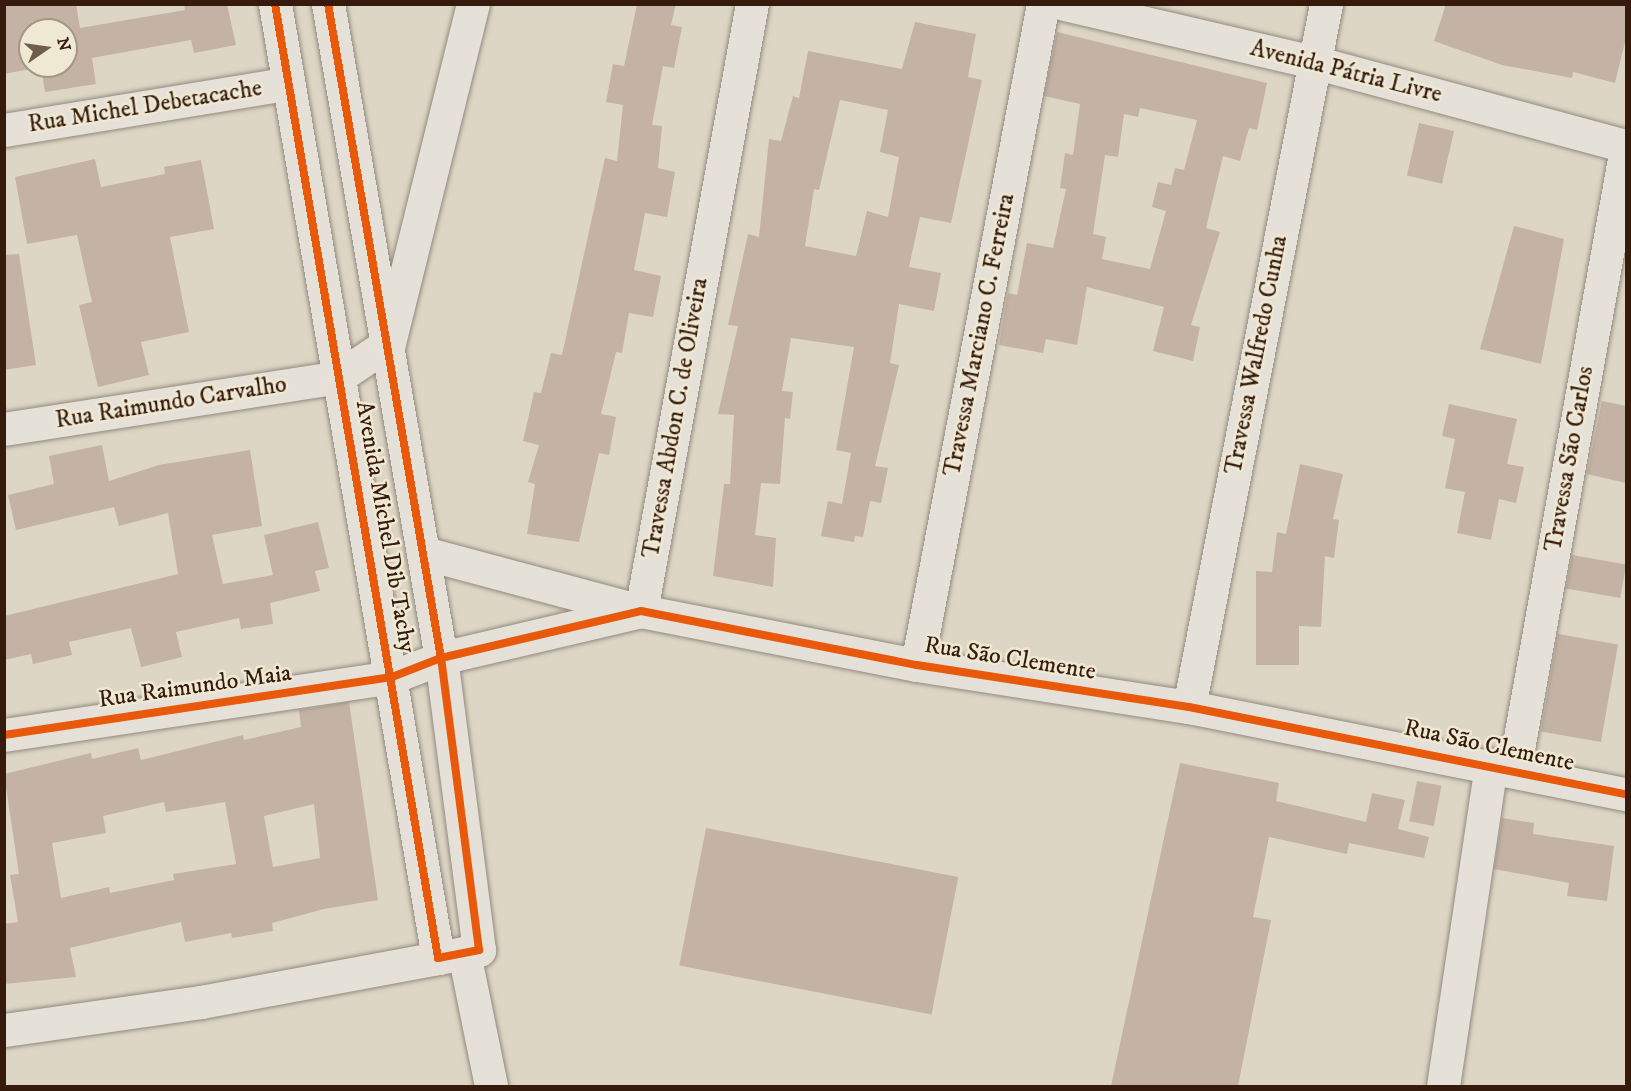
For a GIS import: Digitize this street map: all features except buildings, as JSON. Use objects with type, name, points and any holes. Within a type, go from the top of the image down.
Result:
[{"type":"street","name":"Avenida Michel Dib Tachy","points":[[275,4],[286,84],[392,677],[451,955],[479,950],[441,658],[328,4]]},
{"type":"street","points":[[338,377],[388,343],[473,4]]},
{"type":"street","name":"Travessa Abdon C. de Oliveira","points":[[641,611],[752,4]]},
{"type":"street","name":"Travessa Marciano C. Ferreira","points":[[917,665],[1043,4]]},
{"type":"street","name":"Avenida Pátria Livre","points":[[1064,4],[1314,62],[1626,147]]},
{"type":"street","name":"Travessa Walfredo Cunha","points":[[1189,707],[1326,4]]},
{"type":"street","name":"Rua Michel Debetacache","points":[[4,130],[286,84]]},
{"type":"street","name":"Travessa São Carlos","points":[[1443,1086],[1503,768],[1626,147]]},
{"type":"street","name":"Rua Raimundo Carvalho","points":[[4,429],[338,377]]},
{"type":"street","points":[[424,553],[641,611]]},
{"type":"street","name":"Rua São Clemente","points":[[392,677],[441,658],[641,611],[917,665],[1189,707],[1626,794]]},
{"type":"street","name":"Rua Raimundo Maia","points":[[4,735],[392,677]]},
{"type":"street","points":[[4,1030],[201,1002],[451,955],[491,1086]]},
{"type":"cycle path","points":[[275,4],[438,958],[479,950],[441,658],[328,4]]},
{"type":"cycle path","points":[[4,735],[392,677],[441,658],[641,611],[917,665],[1189,707],[1626,794]]}]
